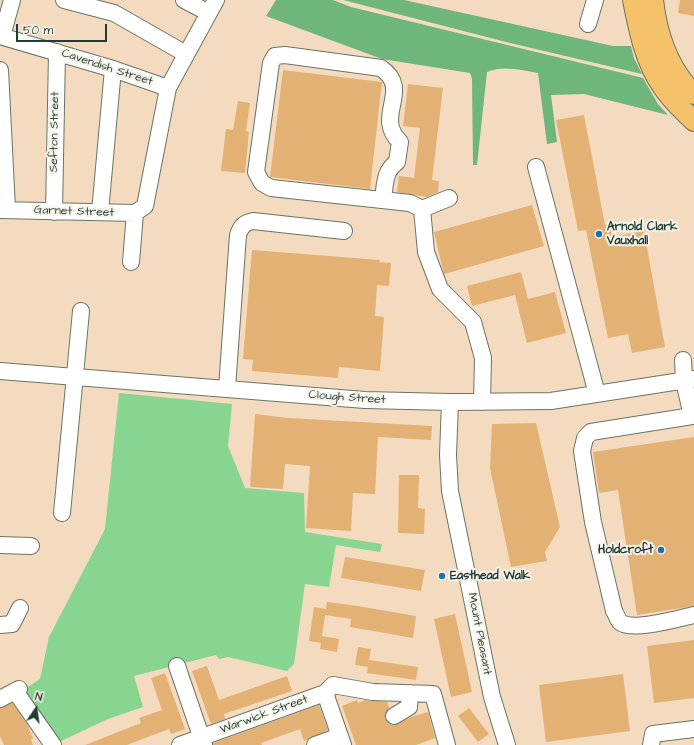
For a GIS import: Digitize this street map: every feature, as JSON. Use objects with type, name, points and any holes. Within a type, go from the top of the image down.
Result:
[{"type":"main road","points":[[633,0],[644,47],[660,82],[669,96],[694,121]]},
{"type":"main road","points":[[653,0],[659,36],[666,54],[683,82],[694,94]]},
{"type":"street","points":[[1,36],[12,0]]},
{"type":"street","points":[[64,0],[114,13],[186,54]]},
{"type":"street","points":[[131,262],[140,210],[158,145],[168,88],[212,6],[184,0]]},
{"type":"street","points":[[588,24],[595,0]]},
{"type":"street","name":"Cavendish Street","points":[[1,36],[113,69],[168,88]]},
{"type":"street","name":"Sefton Street","points":[[54,212],[56,52]]},
{"type":"street","points":[[383,200],[386,176],[390,167],[397,162],[400,142],[393,135],[389,125],[395,86],[390,74],[381,68],[285,55],[275,56],[270,63],[256,172],[262,183],[271,188],[410,203],[422,209],[450,198]]},
{"type":"street","points":[[100,212],[113,69]]},
{"type":"street","points":[[0,70],[4,210]]},
{"type":"street","points":[[536,167],[597,394]]},
{"type":"street","points":[[422,209],[426,252],[440,289],[473,322],[483,358],[482,402]]},
{"type":"street","name":"Garnet Street","points":[[4,210],[54,212],[140,210]]},
{"type":"street","points":[[227,388],[238,235],[240,229],[245,223],[253,220],[344,230]]},
{"type":"street","points":[[62,513],[81,311]]},
{"type":"street","points":[[683,360],[689,380],[692,416],[592,432],[585,438],[582,451],[594,522],[614,611],[620,622],[630,626],[639,626],[694,615]]},
{"type":"street","name":"Clough Street","points":[[0,370],[365,400],[450,402],[551,401],[689,380]]},
{"type":"street","name":"Mount Pleasant","points":[[450,402],[448,455],[450,491],[492,698],[507,745]]},
{"type":"street","points":[[0,544],[32,546]]},
{"type":"street","points":[[0,625],[12,624],[20,608]]},
{"type":"street","points":[[177,666],[202,741]]},
{"type":"street","name":"Warwick Street","points":[[180,745],[202,741],[325,693],[333,686],[373,692],[433,694],[447,745]]},
{"type":"street","points":[[0,699],[17,690],[53,745]]},
{"type":"street","points":[[315,745],[341,741],[325,693]]},
{"type":"street","points":[[394,716],[409,707],[410,693]]},
{"type":"street","points":[[651,745],[653,734],[694,729]]},
{"type":"green space","points":[[276,0],[333,0],[351,7],[643,78],[658,104],[668,115],[584,94],[551,95],[557,142],[547,144],[538,73],[506,68],[493,70],[487,72],[477,165],[473,165],[472,79],[470,73],[382,59],[266,16]]},
{"type":"green space","points":[[343,0],[404,0],[613,46],[631,46],[634,58],[642,74],[510,43]]},
{"type":"green space","points":[[119,393],[232,404],[228,446],[245,488],[304,493],[305,532],[382,544],[380,552],[336,545],[329,587],[305,584],[294,664],[287,671],[228,657],[219,659],[216,655],[134,676],[143,707],[108,719],[57,743],[20,692],[40,679],[49,637],[105,529]]},
{"type":"building","points":[[680,0],[694,0],[694,16],[678,13]]},
{"type":"building","points":[[283,70],[382,82],[370,189],[270,177]]},
{"type":"building","points":[[408,84],[443,88],[432,180],[439,181],[438,192],[427,197],[397,192],[399,176],[414,178],[420,128],[403,126]]},
{"type":"building","points":[[238,101],[250,103],[246,131],[249,132],[245,173],[221,171],[226,129],[233,130]]},
{"type":"building","name":"Arnold Clark Vauxhall","points":[[584,115],[605,225],[610,224],[612,237],[644,231],[665,347],[632,353],[628,334],[608,338],[586,230],[578,231],[556,120]]},
{"type":"building","points":[[532,205],[544,246],[444,274],[434,232]]},
{"type":"building","points":[[252,250],[380,260],[379,262],[391,263],[389,286],[377,285],[375,316],[384,317],[380,371],[339,367],[338,378],[252,371],[253,360],[243,359]]},
{"type":"building","points":[[521,272],[528,299],[555,292],[566,333],[527,343],[515,295],[472,306],[467,286]]},
{"type":"building","points":[[255,414],[288,418],[432,426],[431,440],[378,437],[375,494],[353,493],[351,531],[306,528],[310,466],[285,464],[283,489],[250,487]]},
{"type":"building","points":[[536,423],[560,527],[545,552],[547,561],[511,567],[490,468],[492,424]]},
{"type":"building","name":"Holdcroft","points":[[694,437],[694,606],[637,615],[618,490],[599,493],[593,452]]},
{"type":"building","points":[[399,475],[419,475],[418,508],[425,509],[424,534],[398,533]]},
{"type":"building","points":[[345,557],[425,570],[421,591],[341,578]]},
{"type":"building","points":[[327,602],[416,616],[413,638],[350,627],[351,619],[325,615],[322,636],[339,639],[337,652],[320,649],[321,643],[309,641],[314,607],[326,609]]},
{"type":"building","points":[[455,614],[472,692],[451,697],[434,619]]},
{"type":"building","points":[[694,640],[694,698],[654,703],[647,646]]},
{"type":"building","points":[[358,647],[371,649],[368,667],[355,665]]},
{"type":"building","points":[[369,660],[418,667],[416,680],[367,673]]},
{"type":"building","points":[[207,666],[219,700],[287,676],[292,691],[224,714],[225,719],[211,724],[192,671]]},
{"type":"building","points":[[165,673],[185,729],[171,734],[169,729],[127,745],[85,745],[141,723],[139,718],[162,710],[151,678]]},
{"type":"building","points":[[623,674],[630,731],[546,742],[539,685]]},
{"type":"building","points":[[357,700],[358,703],[365,700],[387,702],[389,708],[385,717],[389,724],[394,725],[411,717],[428,712],[435,738],[416,745],[356,745],[342,706]]},
{"type":"building","points":[[12,703],[28,726],[33,739],[31,739],[33,745],[4,745],[0,736],[0,708]]},
{"type":"building","points":[[319,705],[328,730],[307,740],[304,741],[300,729],[261,743],[262,745],[213,745],[213,743]]},
{"type":"building","points":[[469,708],[489,734],[478,742],[458,716]]},
{"type":"place","name":"Arnold Clark Vauxhall","points":[[599,234]]},
{"type":"place","name":"Holdcroft","points":[[661,550]]},
{"type":"place","name":"Easthead Walk","points":[[442,576]]}]
